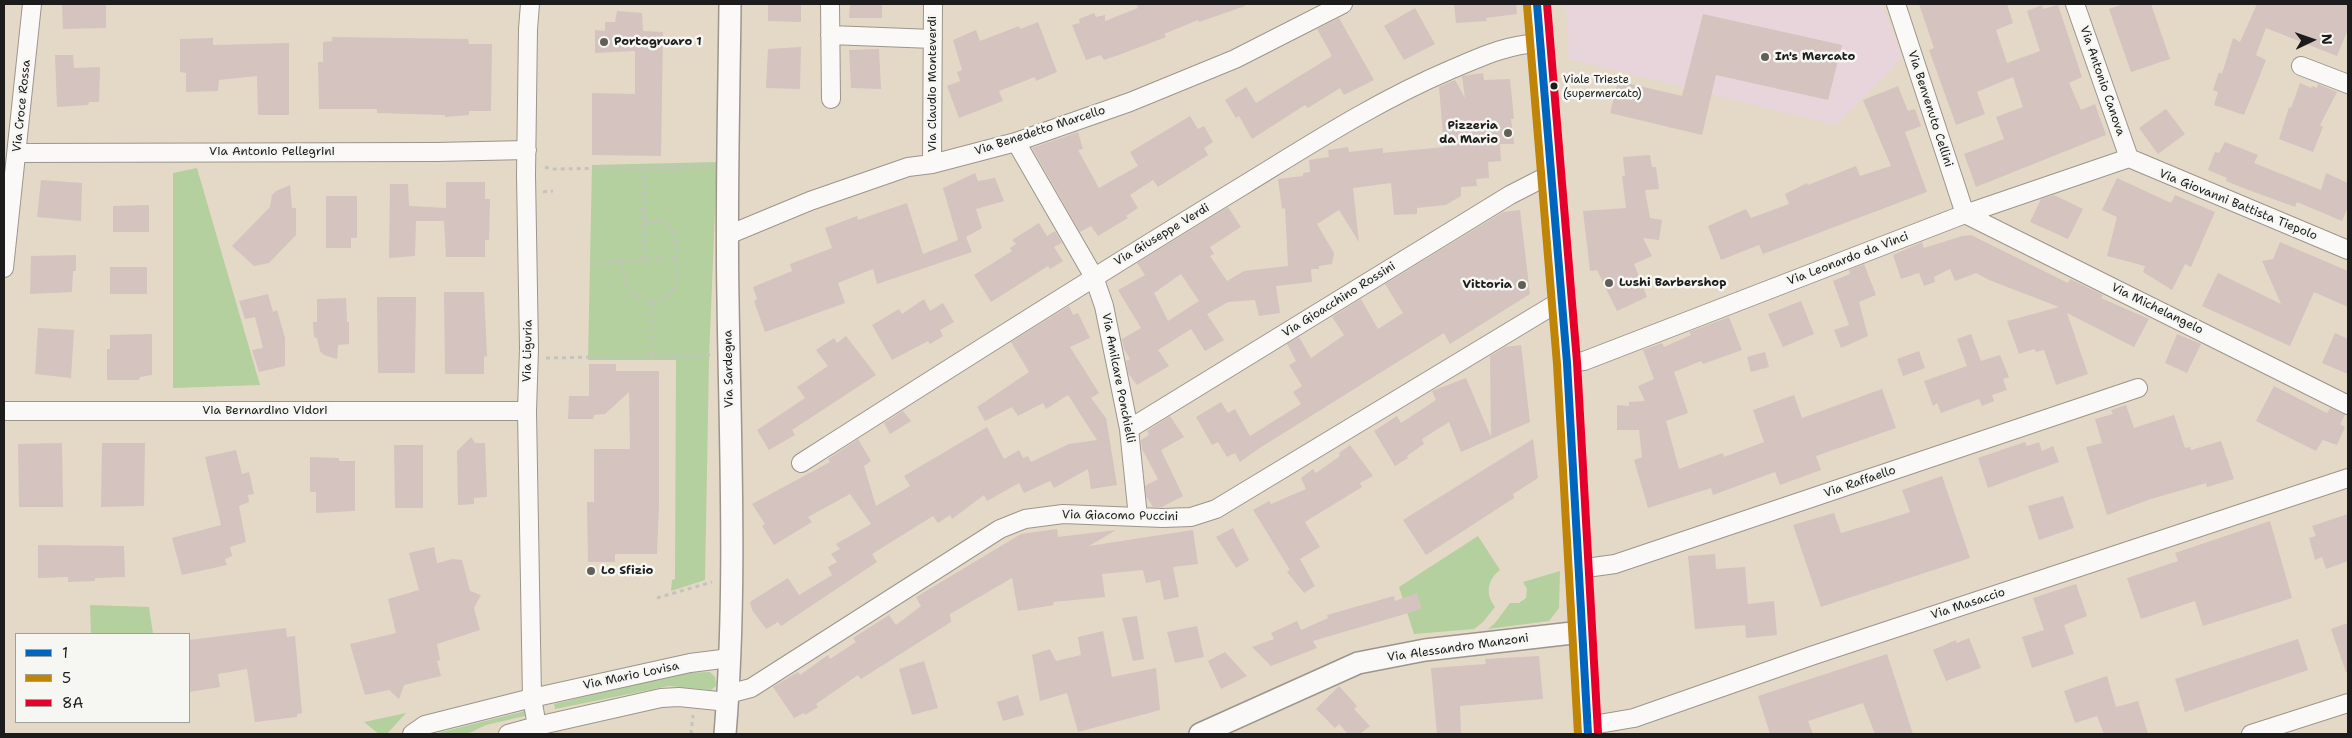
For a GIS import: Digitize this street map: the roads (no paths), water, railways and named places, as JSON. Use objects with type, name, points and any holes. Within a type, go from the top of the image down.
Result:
[{"type":"main road","points":[[1537,4],[1567,363],[1588,730]]},
{"type":"street","name":"Via Croce Rossa","points":[[4,268],[32,4]]},
{"type":"street","name":"Via Liguria","points":[[530,4],[528,29],[529,349],[527,411],[532,698]]},
{"type":"street","name":"Via Sardegna","points":[[725,734],[730,658],[728,234],[730,4]]},
{"type":"street","points":[[830,4],[831,99]]},
{"type":"street","name":"Via Claudio Monteverdi","points":[[932,164],[933,4]]},
{"type":"street","name":"Via Benedetto Marcello","points":[[728,234],[810,201],[908,167],[932,164],[1016,142],[1130,102],[1235,59],[1343,4]]},
{"type":"street","name":"Via Benvenuto Cellini","points":[[1896,4],[1965,214]]},
{"type":"street","name":"Via Antonio Canova","points":[[2074,4],[2129,158]]},
{"type":"street","points":[[830,35],[933,39]]},
{"type":"street","name":"Via Giuseppe Verdi","points":[[801,462],[1094,276],[1361,114],[1424,81],[1479,58],[1514,45],[1539,43]]},
{"type":"street","points":[[2300,66],[2348,84]]},
{"type":"street","name":"Via Amilcare Ponchielli","points":[[1016,142],[1094,276],[1110,326],[1129,429],[1138,517]]},
{"type":"street","name":"Via Antonio Pellegrini","points":[[17,154],[528,150]]},
{"type":"street","name":"Via Leonardo da Vinci","points":[[1567,363],[1584,361],[1965,214],[2129,158]]},
{"type":"street","name":"Via Giovanni Battista Tiepolo","points":[[2129,158],[2145,167],[2348,250]]},
{"type":"street","name":"Via Gioacchino Rossini","points":[[1129,429],[1510,195],[1551,174]]},
{"type":"street","name":"Via Michelangelo","points":[[1965,214],[2348,405]]},
{"type":"street","name":"Via Giacomo Puccini","points":[[728,698],[751,688],[1000,529],[1025,519],[1063,514],[1190,517],[1216,509],[1562,300]]},
{"type":"street","name":"Via Raffaello","points":[[1579,569],[1615,564],[2138,388]]},
{"type":"street","name":"Via Bernardino Vidori","points":[[4,411],[527,411]]},
{"type":"street","name":"Via Masaccio","points":[[1588,730],[1634,718],[1811,656],[2348,478]]},
{"type":"street","name":"Via Alessandro Manzoni","points":[[1202,734],[1358,663],[1425,650],[1581,632]]},
{"type":"street","name":"Via Mario Lovisa","points":[[412,734],[425,725],[532,698],[690,663],[730,658]]},
{"type":"street","points":[[532,698],[536,726]]},
{"type":"street","points":[[508,734],[661,698],[728,698]]},
{"type":"street","points":[[2251,734],[2348,703]]},
{"type":"place","name":"Portogruaro 1","points":[[604,42]]},
{"type":"place","name":"In's Mercato","points":[[1765,57]]},
{"type":"place","name":"Viale Trieste (supermercato)","points":[[1554,86]]},
{"type":"place","name":"Pizzeria da Mario","points":[[1508,133]]},
{"type":"place","name":"Lushi Barbershop","points":[[1609,283]]},
{"type":"place","name":"Vittoria","points":[[1522,285]]},
{"type":"place","name":"Lo Sfizio","points":[[591,571]]}]
